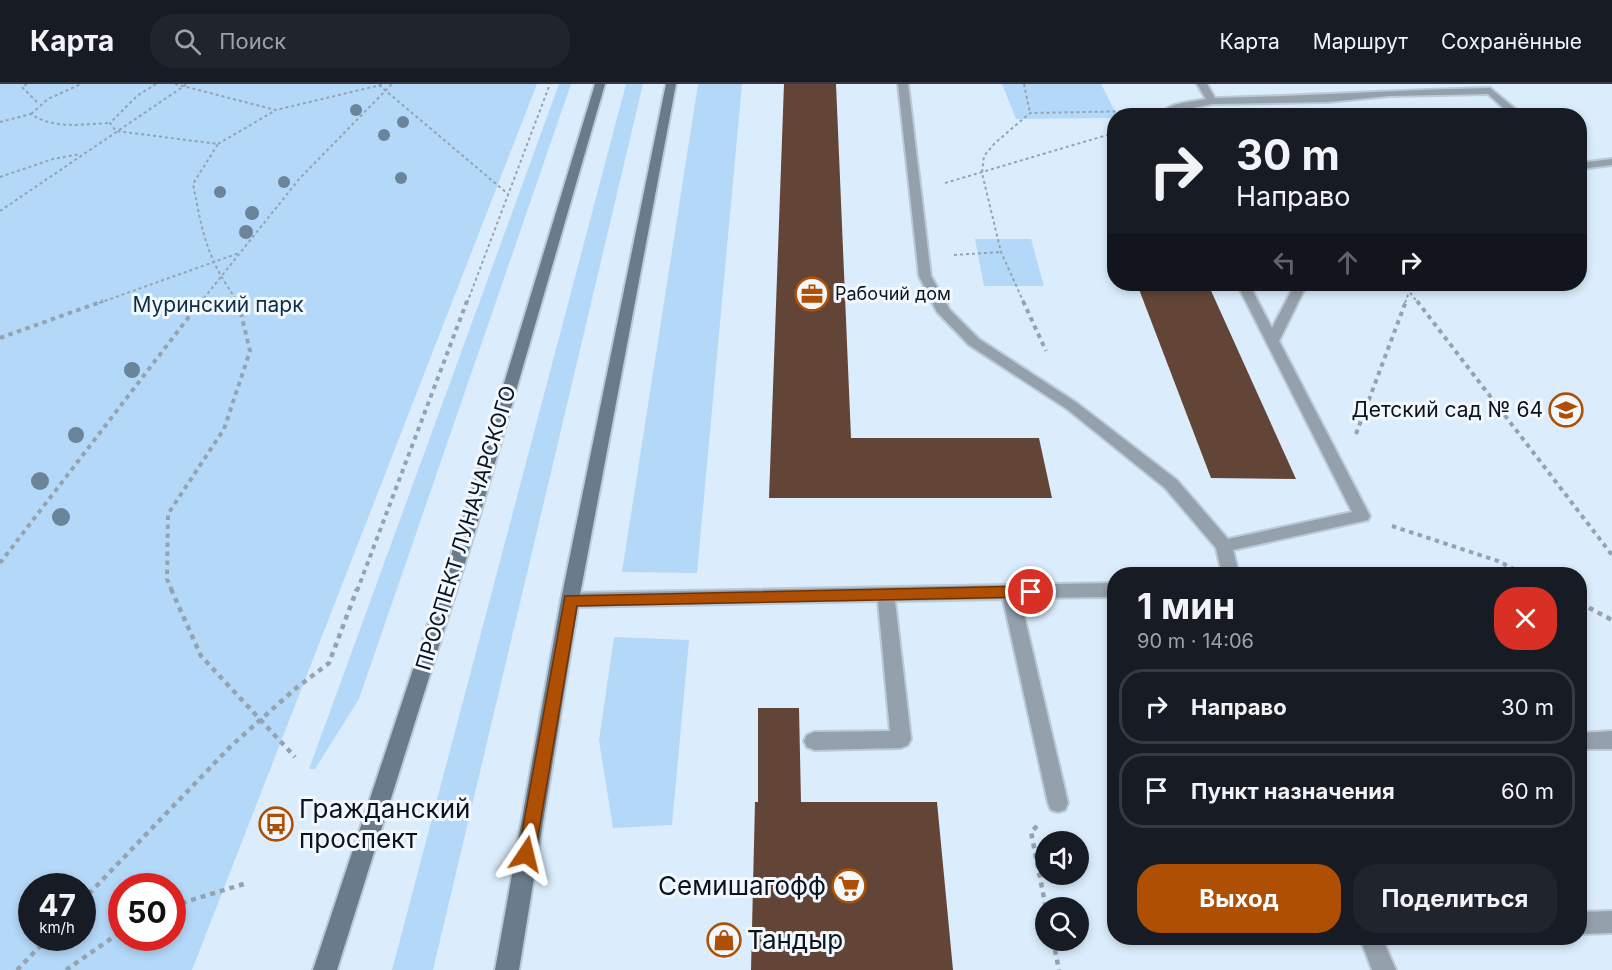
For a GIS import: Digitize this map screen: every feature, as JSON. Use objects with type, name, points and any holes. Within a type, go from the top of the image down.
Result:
[{"type":"main road","name":"ПРОСПЕКТ ЛУНАЧАРСКОГО","points":[[325,970],[469,525],[600,84]]},
{"type":"main road","points":[[507,970],[570,600],[671,84]]},
{"type":"lane","points":[[903,84],[925,276],[944,312],[974,342],[1072,406],[1170,484],[1224,546],[1228,567]]},
{"type":"lane","points":[[1202,84],[1212,100]]},
{"type":"lane","points":[[1186,108],[1212,100],[1328,99],[1487,88],[1510,108]]},
{"type":"lane","points":[[1587,165],[1612,162]]},
{"type":"lane","points":[[1224,546],[1362,516],[1247,291]]},
{"type":"lane","points":[[1272,341],[1297,291]]},
{"type":"lane","points":[[570,600],[1107,590]]},
{"type":"lane","points":[[1010,592],[1058,803]]},
{"type":"lane","points":[[814,741],[901,739],[886,594]]},
{"type":"lane","points":[[1587,741],[1612,740]]},
{"type":"lane","points":[[1587,923],[1612,922]]},
{"type":"lane","points":[[1374,945],[1384,970]]},
{"type":"path","points":[[27,84],[22,87],[39,104]]},
{"type":"path","points":[[0,122],[31,114],[39,104],[53,95],[81,84]]},
{"type":"path","points":[[31,114],[43,122],[55,125],[110,123],[137,96],[156,84]]},
{"type":"path","points":[[175,84],[276,110]]},
{"type":"path","points":[[295,757],[201,656],[167,579],[168,514],[224,429],[250,351],[240,304],[220,277],[204,240],[193,184],[218,144],[276,110],[386,84]]},
{"type":"path","points":[[0,563],[220,277],[300,177],[392,84]]},
{"type":"path","points":[[96,888],[260,719],[296,687],[329,663],[550,84]]},
{"type":"path","points":[[1024,84],[1030,113]]},
{"type":"path","points":[[0,211],[186,85]]},
{"type":"path","points":[[379,85],[508,194]]},
{"type":"path","points":[[1072,406],[1001,252],[982,173],[984,156],[995,143],[1030,113],[1107,114]]},
{"type":"path","points":[[110,123],[116,131],[218,144]]},
{"type":"path","points":[[915,192],[1107,136]]},
{"type":"path","points":[[0,177],[53,159],[83,153]]},
{"type":"path","points":[[923,257],[1001,252]]},
{"type":"path","points":[[0,338],[240,253]]},
{"type":"path","points":[[1329,453],[1354,440],[1409,291]]},
{"type":"path","points":[[1409,291],[1612,555]]},
{"type":"path","points":[[1362,516],[1510,567]]},
{"type":"path","points":[[1587,607],[1612,620]]},
{"type":"path","points":[[1044,897],[1031,832],[1058,803]]},
{"type":"path","points":[[186,902],[247,883]]},
{"type":"path","points":[[66,970],[73,962],[108,940]]},
{"type":"path","points":[[17,970],[35,951]]},
{"type":"path","points":[[1055,951],[1059,970]]},
{"type":"green space","name":"Муринский парк","points":[[0,84],[537,84],[192,970],[0,970]]},
{"type":"green space","points":[[559,84],[571,84],[359,699],[315,769],[309,769]]},
{"type":"green space","points":[[626,84],[643,84],[433,970],[392,970]]},
{"type":"green space","points":[[698,84],[742,84],[697,573],[622,572]]},
{"type":"green space","points":[[1002,84],[1101,84],[1113,108],[1107,108],[1107,118],[1016,119]]},
{"type":"green space","points":[[975,239],[1031,239],[1044,286],[984,286]]},
{"type":"green space","points":[[614,637],[689,640],[672,825],[613,828],[599,740]]},
{"type":"building","points":[[784,84],[836,84],[851,438],[1039,438],[1052,498],[769,498]]},
{"type":"building","points":[[1140,291],[1211,291],[1296,479],[1211,478]]},
{"type":"building","name":"Семишагофф","points":[[758,708],[799,708],[801,802],[937,802],[953,970],[751,970],[755,802],[758,802]]},
{"type":"place","name":"Рабочий дом","points":[[812,294]]},
{"type":"place","name":"Детский сад № 64","points":[[1566,410]]},
{"type":"place","name":"Гражданский проспект","points":[[276,824]]},
{"type":"place","name":"Семишагофф","points":[[849,886]]},
{"type":"place","name":"Тандыр","points":[[724,940]]},
{"type":"route","points":[[526,854],[570,600],[1031,592]]}]
